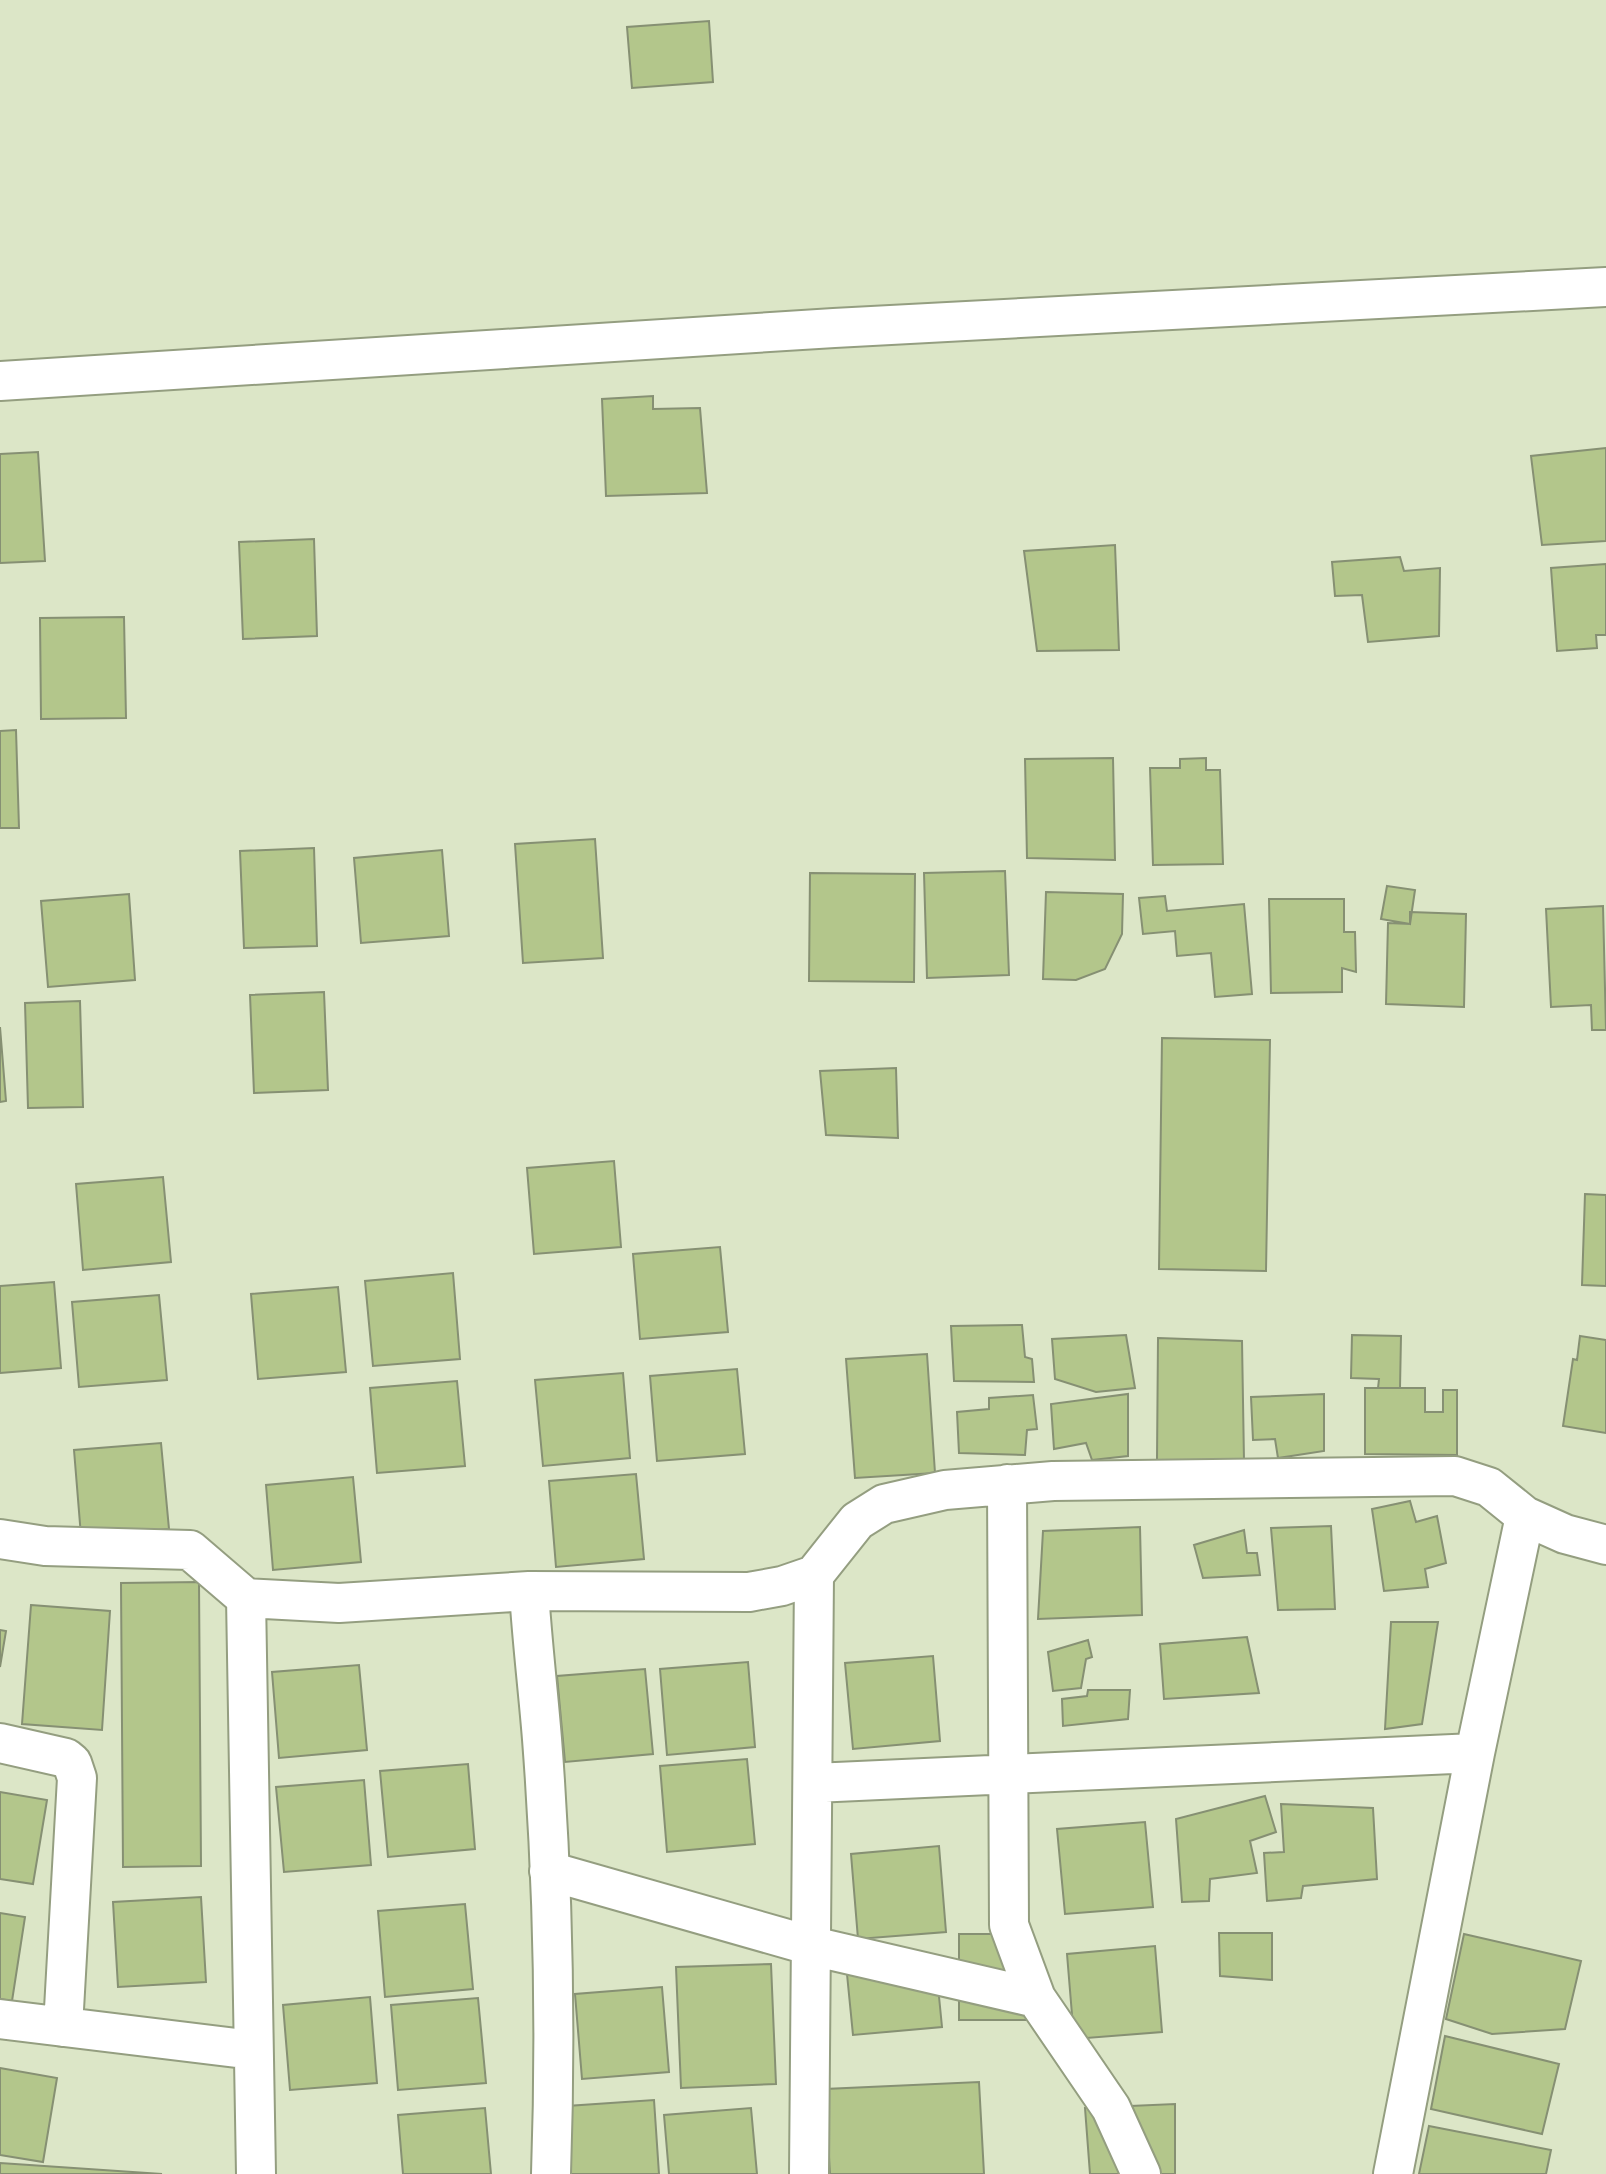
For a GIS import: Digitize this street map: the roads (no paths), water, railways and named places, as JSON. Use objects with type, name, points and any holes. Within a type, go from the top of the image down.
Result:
[{"type":"street","points":[[0,381],[834,328],[1606,287]]},
{"type":"street","points":[[0,1539],[45,1546],[190,1550],[246,1598],[339,1603],[529,1591],[749,1592],[814,1575],[857,1521],[884,1504],[945,1490],[1053,1481],[1455,1476],[1489,1487],[1525,1516],[1565,1534],[1606,1545]]},
{"type":"street","points":[[1007,1485],[1009,1925],[1036,1998],[1111,2108],[1141,2174]]},
{"type":"street","points":[[1393,2174],[1475,1753],[1525,1516]]},
{"type":"street","points":[[809,2174],[814,1575]]},
{"type":"street","points":[[529,1591],[542,1738],[548,1871],[553,2029],[551,2174]]},
{"type":"street","points":[[246,1598],[256,2174]]},
{"type":"street","points":[[0,1743],[66,1758],[72,1763],[77,1778],[63,2027]]},
{"type":"street","points":[[814,1783],[1475,1753]]},
{"type":"street","points":[[548,1871],[812,1946],[1036,1998]]},
{"type":"street","points":[[0,2019],[253,2050]]}]
